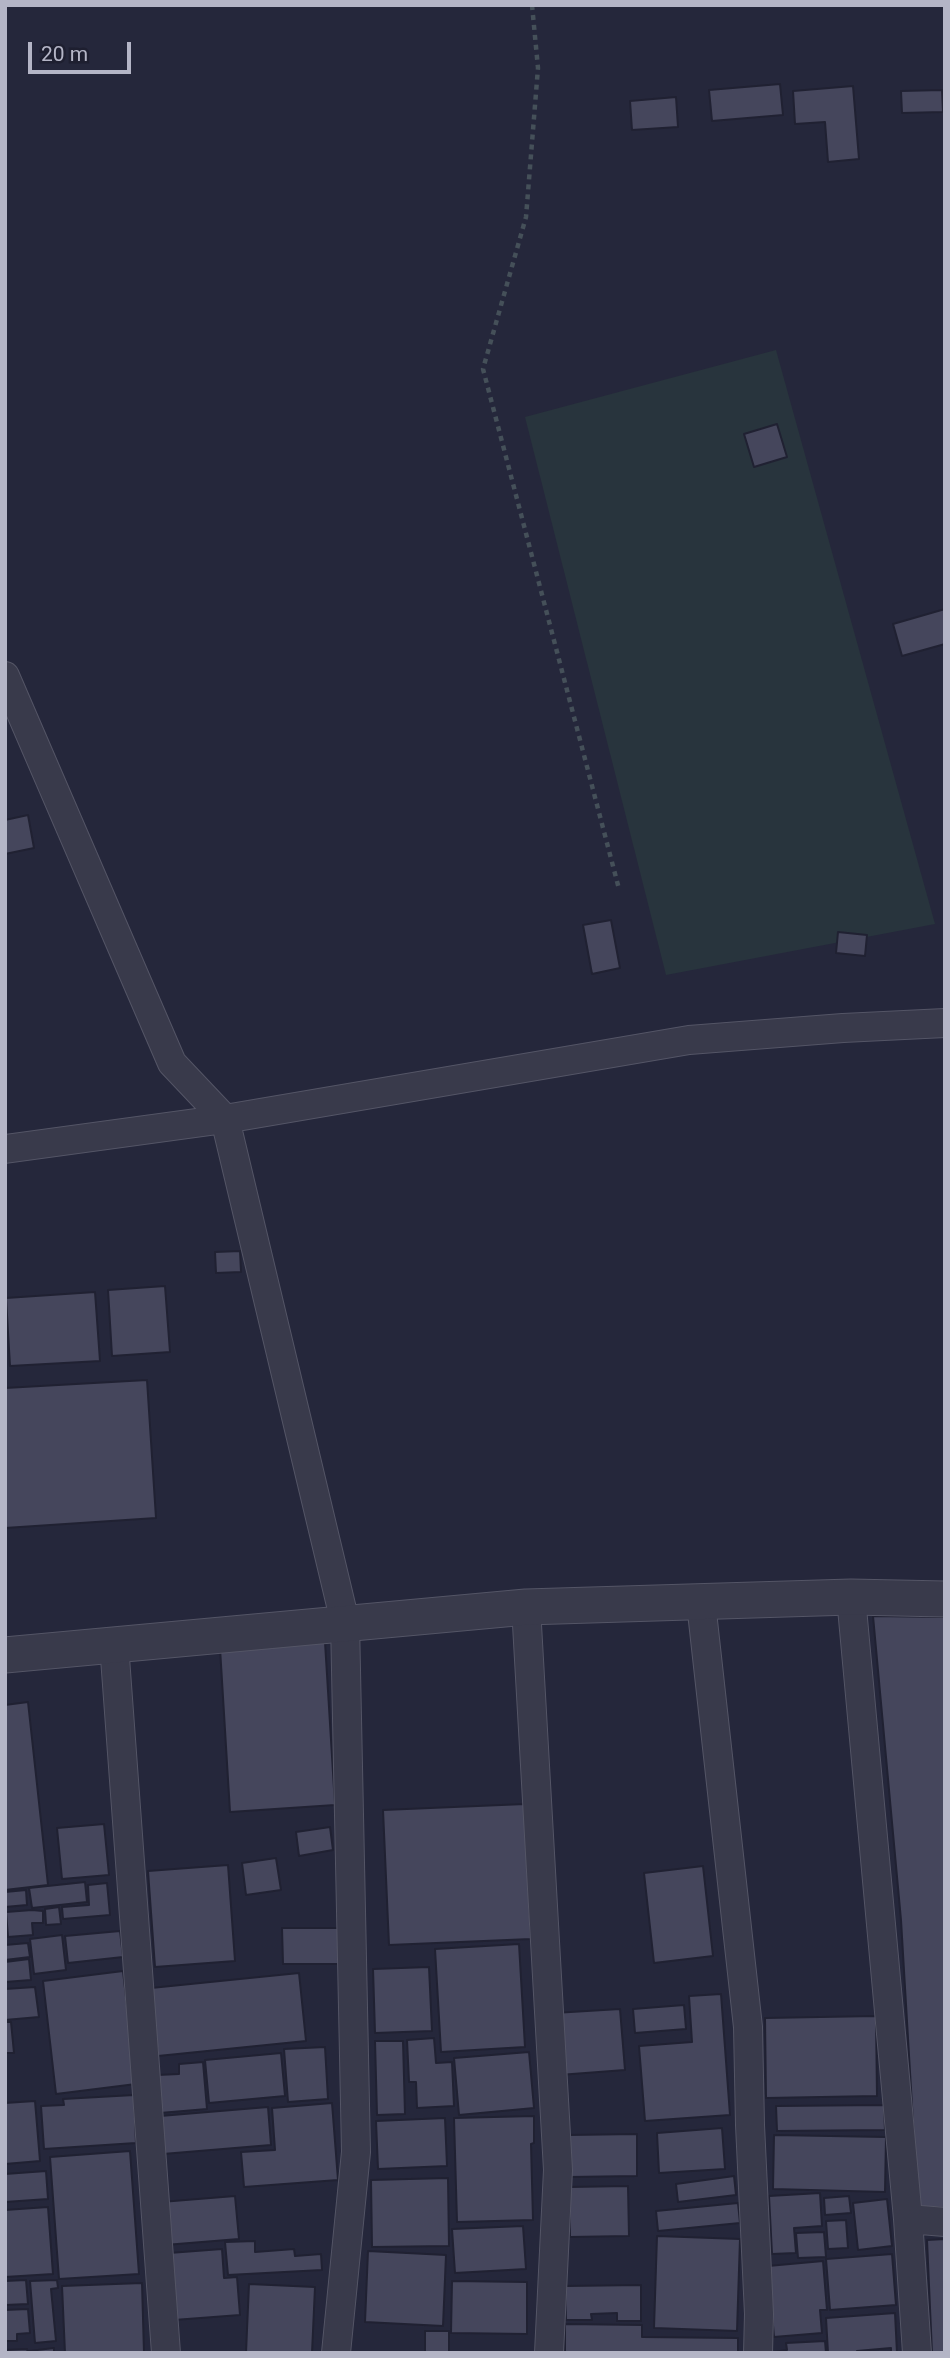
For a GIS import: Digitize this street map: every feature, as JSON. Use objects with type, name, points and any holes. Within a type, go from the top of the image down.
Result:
[{"type":"street","points":[[5,676],[172,1063],[225,1119],[345,1622],[356,2152],[336,2353]]},
{"type":"street","points":[[5,1149],[225,1119],[689,1040],[945,1023]]},
{"type":"street","points":[[851,1597],[908,2220],[917,2353]]},
{"type":"street","points":[[5,1655],[526,1607],[851,1597],[945,1599]]},
{"type":"street","points":[[701,1602],[748,2028],[760,2314],[758,2353]]},
{"type":"street","points":[[526,1607],[558,2169],[549,2353]]},
{"type":"street","points":[[114,1644],[166,2353]]},
{"type":"street","points":[[908,2220],[945,2222]]},
{"type":"path","points":[[532,5],[538,68],[526,217],[483,369],[619,888]]},
{"type":"shaded area","points":[[776,350],[935,924],[666,975],[525,417]]},
{"type":"building","points":[[780,84],[783,115],[712,121],[709,90]]},
{"type":"building","points":[[853,86],[859,159],[828,162],[825,122],[795,124],[793,91]]},
{"type":"building","points":[[942,90],[943,112],[902,113],[901,91]]},
{"type":"building","points":[[676,97],[678,127],[632,130],[630,101]]},
{"type":"building","points":[[777,424],[787,457],[754,467],[744,434]]},
{"type":"building","points":[[945,609],[945,644],[902,656],[893,624]]},
{"type":"building","points":[[28,815],[34,848],[5,854],[5,820]]},
{"type":"building","points":[[611,920],[620,968],[592,974],[583,925]]},
{"type":"building","points":[[838,932],[867,935],[865,956],[836,953]]},
{"type":"building","points":[[240,1251],[241,1272],[216,1273],[215,1252]]},
{"type":"building","points":[[165,1286],[170,1352],[112,1356],[108,1290]]},
{"type":"building","points":[[95,1292],[100,1361],[10,1366],[6,1298]]},
{"type":"building","points":[[147,1380],[156,1518],[5,1528],[5,1388]]},
{"type":"building","points":[[873,1616],[945,1617],[945,2208],[918,2207],[901,1920]]},
{"type":"building","points":[[325,1642],[335,1805],[230,1812],[220,1648]]},
{"type":"building","points":[[28,1702],[48,1885],[5,1890],[5,1705]]},
{"type":"building","points":[[525,1804],[531,1939],[389,1945],[383,1810]]},
{"type":"building","points":[[104,1824],[109,1875],[62,1879],[57,1828]]},
{"type":"building","points":[[330,1827],[333,1850],[299,1856],[296,1832]]},
{"type":"building","points":[[276,1858],[281,1890],[246,1895],[242,1863]]},
{"type":"building","points":[[228,1865],[235,1961],[155,1967],[148,1871]]},
{"type":"building","points":[[703,1866],[713,1956],[654,1963],[644,1873]]},
{"type":"building","points":[[85,1882],[87,1902],[32,1908],[29,1888]]},
{"type":"building","points":[[107,1883],[110,1915],[63,1919],[62,1907],[89,1905],[88,1885]]},
{"type":"building","points":[[26,1890],[27,1905],[5,1907],[5,1892]]},
{"type":"building","points":[[59,1907],[61,1924],[46,1925],[45,1909]]},
{"type":"building","points":[[43,1911],[43,1923],[32,1923],[33,1935],[8,1937],[6,1912]]},
{"type":"building","points":[[282,1928],[338,1928],[338,1964],[283,1964]]},
{"type":"building","points":[[120,1931],[123,1957],[68,1963],[65,1936]]},
{"type":"building","points":[[62,1935],[66,1970],[34,1974],[30,1939]]},
{"type":"building","points":[[28,1943],[30,1957],[5,1960],[5,1945]]},
{"type":"building","points":[[519,1944],[525,2047],[441,2052],[435,1949]]},
{"type":"building","points":[[29,1959],[31,1980],[5,1982],[5,1962]]},
{"type":"building","points":[[429,1967],[432,2031],[375,2033],[373,1969]]},
{"type":"building","points":[[123,1971],[136,2084],[56,2094],[43,1981]]},
{"type":"building","points":[[299,1973],[306,2041],[158,2056],[151,1988]]},
{"type":"building","points":[[35,1987],[39,2017],[5,2020],[5,1989]]},
{"type":"building","points":[[721,1994],[730,2115],[645,2121],[639,2046],[692,2042],[689,1996]]},
{"type":"building","points":[[684,2005],[686,2029],[635,2033],[633,2009]]},
{"type":"building","points":[[620,2009],[625,2070],[559,2075],[554,2013]]},
{"type":"building","points":[[876,2016],[877,2096],[766,2098],[765,2018]]},
{"type":"building","points":[[5,2022],[11,2022],[14,2053],[5,2053]]},
{"type":"building","points":[[434,2038],[436,2063],[452,2062],[454,2106],[417,2108],[416,2082],[409,2082],[407,2040]]},
{"type":"building","points":[[375,2041],[403,2041],[405,2114],[377,2115]]},
{"type":"building","points":[[325,2047],[328,2099],[288,2102],[284,2049]]},
{"type":"building","points":[[529,2052],[534,2108],[459,2115],[454,2058]]},
{"type":"building","points":[[281,2053],[285,2096],[209,2103],[205,2060]]},
{"type":"building","points":[[203,2062],[207,2109],[160,2113],[157,2075],[179,2074],[179,2064]]},
{"type":"building","points":[[134,2095],[136,2143],[44,2149],[41,2106],[64,2105],[63,2099]]},
{"type":"building","points":[[35,2101],[40,2161],[5,2164],[5,2103]]},
{"type":"building","points":[[332,2103],[338,2180],[244,2187],[241,2152],[275,2150],[272,2108]]},
{"type":"building","points":[[884,2105],[885,2130],[777,2131],[776,2106]]},
{"type":"building","points":[[268,2107],[271,2145],[163,2154],[160,2116]]},
{"type":"building","points":[[534,2116],[534,2143],[531,2144],[533,2220],[457,2222],[454,2118]]},
{"type":"building","points":[[445,2118],[447,2166],[378,2169],[376,2121]]},
{"type":"building","points":[[722,2128],[725,2169],[659,2173],[657,2133]]},
{"type":"building","points":[[637,2134],[637,2176],[569,2177],[568,2135]]},
{"type":"building","points":[[774,2135],[886,2137],[885,2192],[773,2189]]},
{"type":"building","points":[[130,2151],[139,2274],[59,2279],[50,2157]]},
{"type":"building","points":[[46,2171],[48,2199],[5,2202],[5,2174]]},
{"type":"building","points":[[734,2176],[736,2195],[678,2202],[676,2184]]},
{"type":"building","points":[[448,2178],[449,2246],[372,2247],[371,2180]]},
{"type":"building","points":[[628,2186],[629,2236],[570,2237],[569,2187]]},
{"type":"building","points":[[820,2193],[822,2226],[794,2228],[796,2253],[772,2254],[769,2196]]},
{"type":"building","points":[[235,2196],[239,2239],[165,2245],[161,2202]]},
{"type":"building","points":[[849,2196],[851,2213],[825,2215],[824,2198]]},
{"type":"building","points":[[887,2199],[892,2246],[858,2250],[853,2203]]},
{"type":"building","points":[[738,2203],[740,2223],[658,2231],[656,2211]]},
{"type":"building","points":[[48,2207],[53,2274],[5,2277],[5,2210]]},
{"type":"building","points":[[846,2220],[848,2248],[828,2249],[826,2221]]},
{"type":"building","points":[[523,2226],[526,2269],[455,2273],[452,2229]]},
{"type":"building","points":[[824,2232],[826,2257],[798,2258],[796,2233]]},
{"type":"building","points":[[657,2236],[740,2239],[737,2331],[654,2328]]},
{"type":"building","points":[[945,2239],[945,2353],[932,2353],[927,2240]]},
{"type":"building","points":[[255,2241],[255,2252],[294,2249],[295,2256],[321,2254],[322,2270],[228,2275],[225,2242]]},
{"type":"building","points":[[222,2249],[224,2278],[237,2277],[240,2315],[174,2320],[169,2253]]},
{"type":"building","points":[[368,2251],[446,2255],[443,2326],[365,2322]]},
{"type":"building","points":[[892,2254],[896,2305],[830,2310],[826,2259]]},
{"type":"building","points":[[823,2261],[827,2310],[820,2310],[822,2333],[774,2337],[768,2266]]},
{"type":"building","points":[[26,2280],[28,2304],[5,2305],[5,2281]]},
{"type":"building","points":[[57,2280],[58,2288],[51,2289],[56,2341],[35,2343],[30,2281]]},
{"type":"building","points":[[452,2281],[527,2282],[527,2334],[451,2333]]},
{"type":"building","points":[[142,2283],[144,2353],[65,2353],[62,2286]]},
{"type":"building","points":[[249,2284],[315,2287],[312,2353],[246,2353]]},
{"type":"building","points":[[641,2285],[641,2321],[617,2321],[617,2313],[591,2314],[592,2320],[566,2320],[565,2286]]},
{"type":"building","points":[[28,2309],[30,2333],[17,2334],[17,2341],[5,2341],[5,2310]]},
{"type":"building","points":[[895,2313],[897,2353],[891,2353],[891,2348],[857,2351],[858,2353],[828,2353],[826,2318]]},
{"type":"building","points":[[565,2324],[642,2325],[642,2337],[738,2338],[738,2353],[565,2353]]},
{"type":"building","points":[[425,2331],[449,2331],[449,2353],[425,2353]]},
{"type":"building","points":[[825,2341],[826,2353],[767,2353],[787,2350],[786,2343]]},
{"type":"building","points":[[54,2348],[54,2353],[29,2351]]},
{"type":"building","points":[[27,2349],[28,2353],[5,2353],[5,2350]]}]
